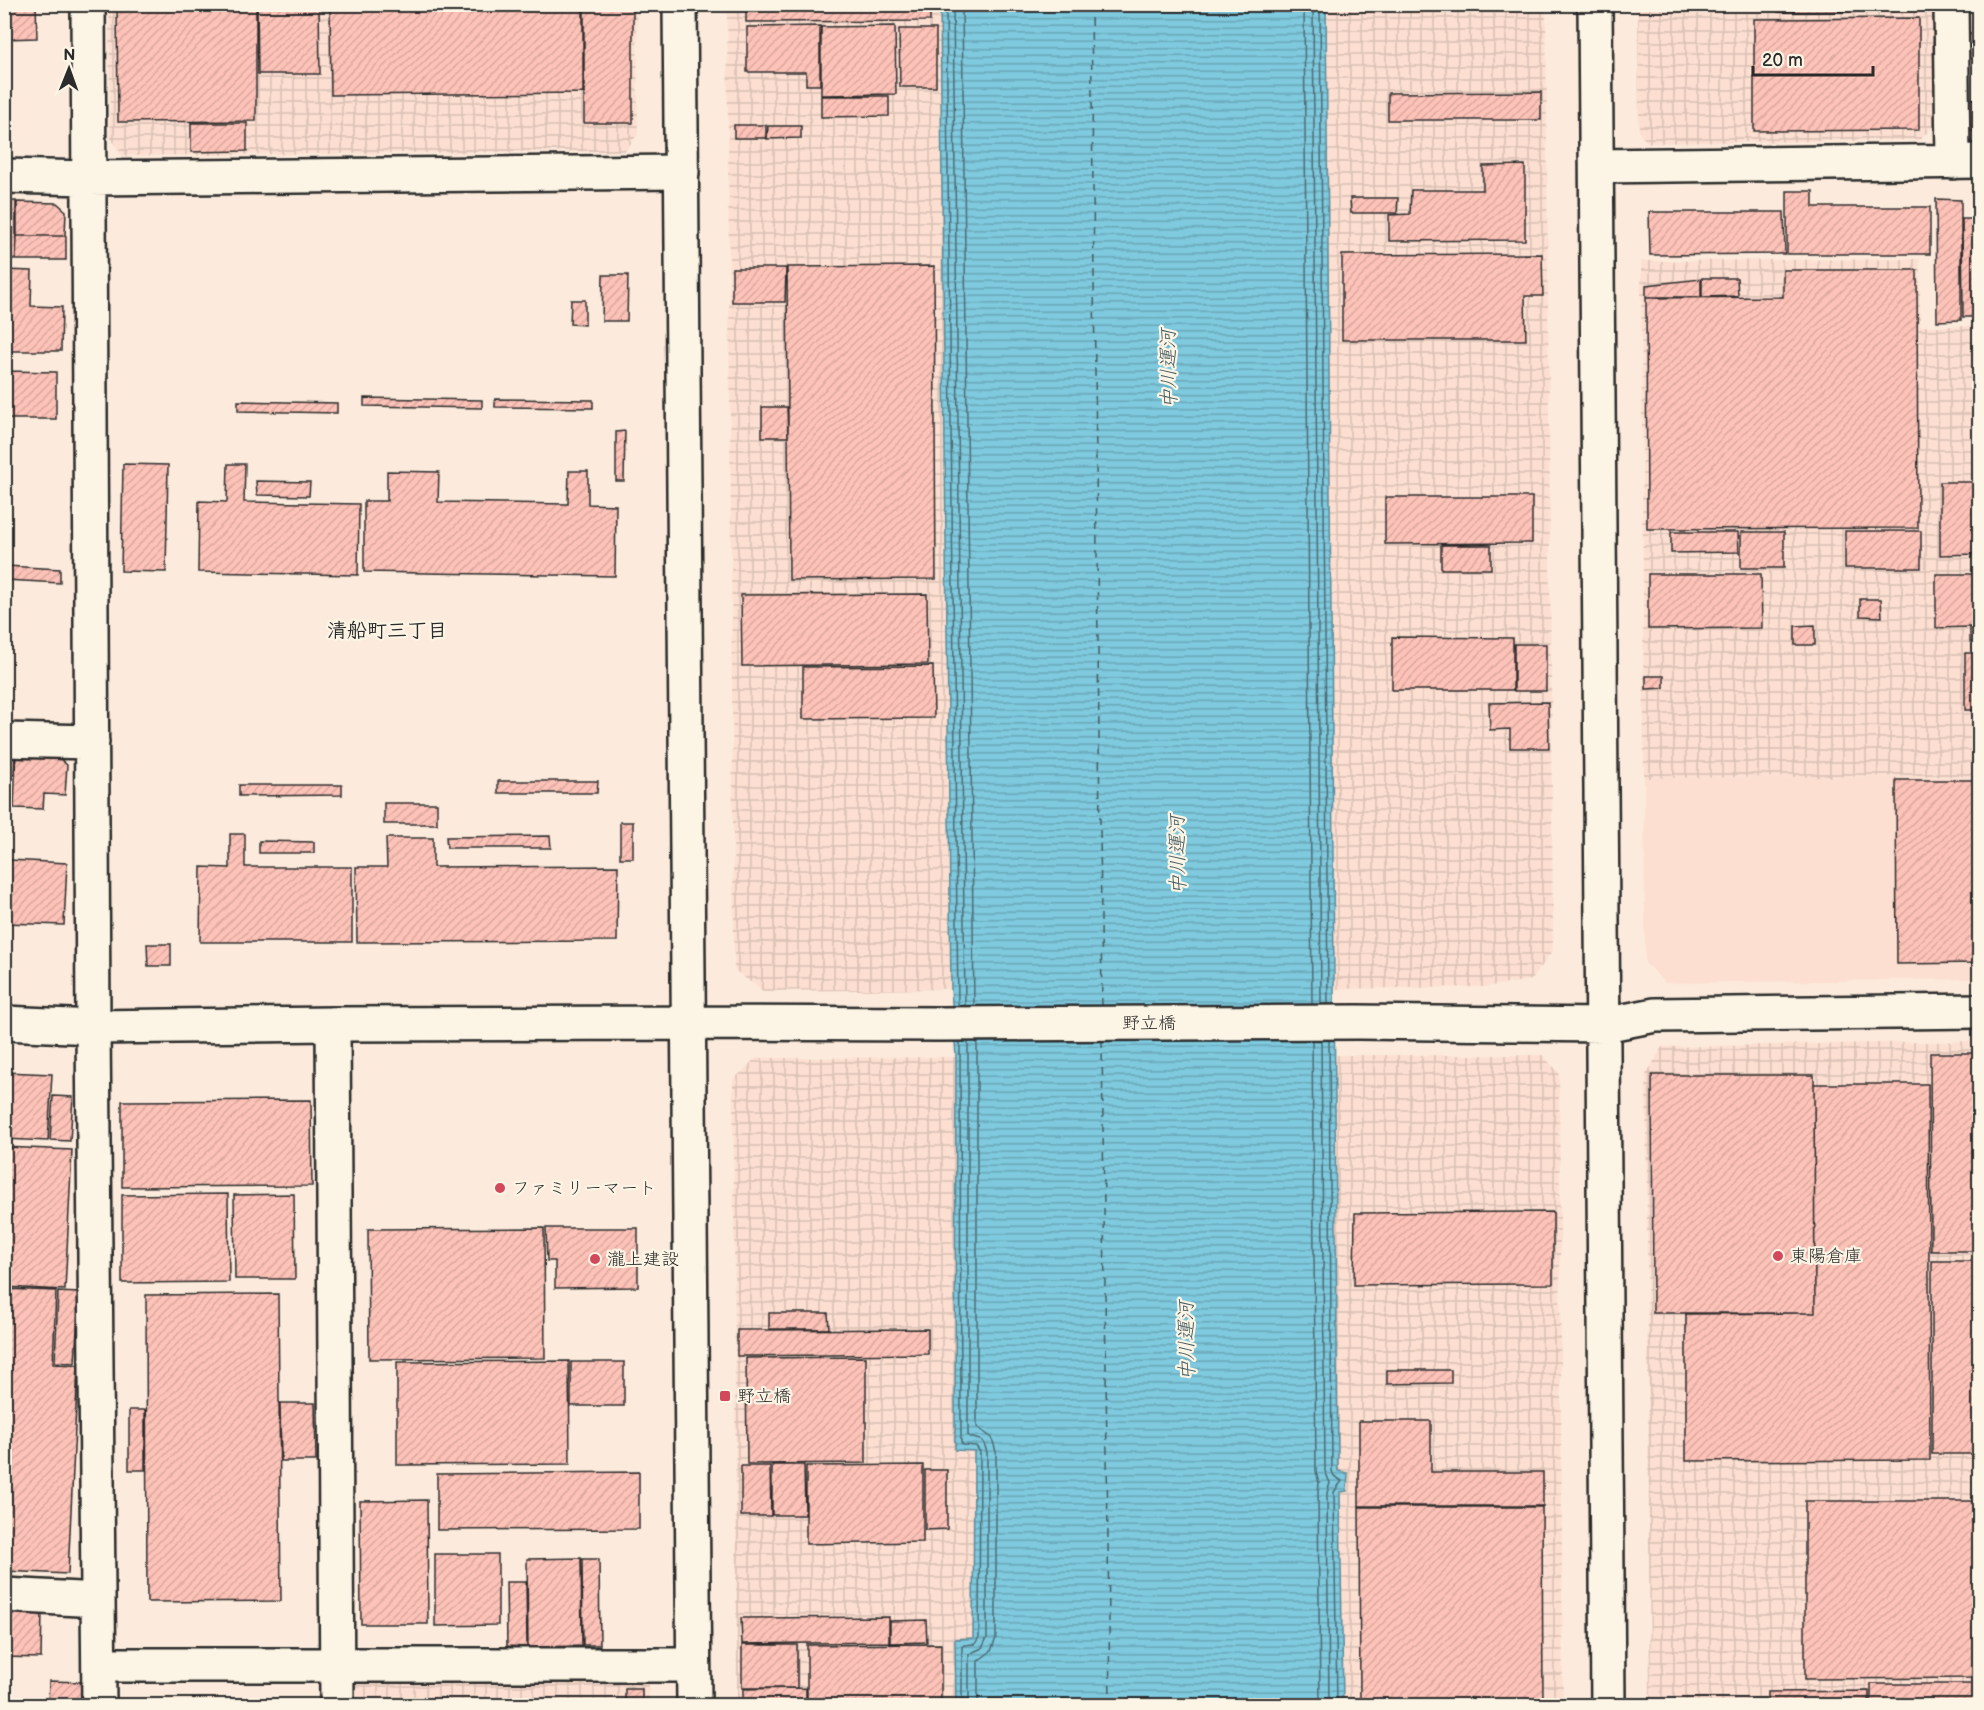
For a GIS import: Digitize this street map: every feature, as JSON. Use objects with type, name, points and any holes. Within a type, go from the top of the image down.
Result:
[{"type":"street","points":[[88,4],[99,1706]]},
{"type":"street","points":[[680,4],[694,1706]]},
{"type":"street","points":[[1595,4],[1608,1706]]},
{"type":"street","points":[[1597,166],[1966,161],[1951,4]]},
{"type":"street","points":[[4,176],[89,178],[681,172]]},
{"type":"street","points":[[4,741],[92,742]]},
{"type":"street","name":"野立橋","points":[[4,1023],[93,1027],[333,1024],[1358,1022],[1604,1025],[1655,1015],[1980,1011]]},
{"type":"street","points":[[333,1024],[337,1706]]},
{"type":"street","points":[[4,1595],[98,1600]]},
{"type":"street","points":[[99,1665],[693,1665]]},
{"type":"shaded area","points":[[109,5],[637,5],[638,134],[625,151],[122,156],[110,137]]},
{"type":"shaded area","points":[[727,5],[940,5],[951,989],[763,991],[734,970]]},
{"type":"shaded area","points":[[1326,5],[1546,5],[1553,950],[1532,980],[1485,987],[1334,989]]},
{"type":"shaded area","points":[[1638,5],[1933,5],[1934,125],[1920,140],[1648,143],[1639,133]]},
{"type":"shaded area","points":[[1920,259],[1920,326],[1979,326],[1979,776],[1644,778],[1641,261]]},
{"type":"shaded area","points":[[1979,776],[1979,979],[1665,983],[1645,963],[1644,778]]},
{"type":"shaded area","points":[[1979,1041],[1979,1705],[1650,1705],[1646,1075],[1662,1047]]},
{"type":"shaded area","points":[[1335,1055],[1542,1055],[1559,1072],[1563,1705],[1343,1705],[1340,1491],[1347,1473],[1338,1472]]},
{"type":"shaded area","points":[[956,1057],[955,1450],[974,1451],[973,1638],[955,1639],[956,1705],[737,1705],[733,1080],[756,1058]]},
{"type":"shaded area","points":[[649,1678],[649,1705],[354,1705],[354,1687],[361,1681]]},
{"type":"water","name":"中川運河","points":[[940,5],[1326,5],[1338,1471],[1348,1473],[1347,1491],[1340,1492],[1343,1705],[956,1705],[955,1639],[973,1638],[974,1451],[955,1450],[956,1057],[951,989]]},
{"type":"building","points":[[4,4],[36,4],[37,38],[4,39]]},
{"type":"building","points":[[117,4],[256,4],[256,121],[118,122]]},
{"type":"building","points":[[257,4],[319,4],[320,74],[258,74]]},
{"type":"building","points":[[330,4],[583,4],[583,93],[331,95]]},
{"type":"building","points":[[584,4],[633,4],[633,123],[584,123]]},
{"type":"building","points":[[746,4],[930,4],[930,21],[746,22]]},
{"type":"building","points":[[1778,4],[1924,4],[1924,11],[1778,12]]},
{"type":"building","points":[[1974,4],[1980,4],[1980,17],[1974,17]]},
{"type":"building","points":[[1919,18],[1919,130],[1754,131],[1754,19]]},
{"type":"building","points":[[820,26],[820,85],[806,85],[806,72],[747,72],[747,27]]},
{"type":"building","points":[[895,26],[896,94],[821,95],[821,27]]},
{"type":"building","points":[[899,29],[936,29],[936,87],[900,87]]},
{"type":"building","points":[[1965,34],[1980,34],[1980,58],[1965,59]]},
{"type":"building","points":[[1541,92],[1541,120],[1388,120],[1388,93]]},
{"type":"building","points":[[821,96],[889,96],[889,116],[821,117]]},
{"type":"building","points":[[1967,99],[1980,99],[1980,131],[1967,131]]},
{"type":"building","points":[[191,123],[247,123],[247,151],[191,152]]},
{"type":"building","points":[[734,125],[766,125],[766,138],[734,138]]},
{"type":"building","points":[[768,126],[801,126],[801,138],[767,139]]},
{"type":"building","points":[[1525,165],[1525,240],[1389,241],[1389,215],[1410,214],[1411,190],[1483,190],[1483,166]]},
{"type":"building","points":[[1787,191],[1813,191],[1813,207],[1930,207],[1930,254],[1787,254]]},
{"type":"building","points":[[1350,198],[1398,198],[1397,213],[1351,213]]},
{"type":"building","points":[[1936,199],[1961,200],[1961,320],[1937,321]]},
{"type":"building","points":[[4,201],[16,201],[16,259],[4,259]]},
{"type":"building","points":[[17,202],[57,203],[66,211],[65,236],[17,236]]},
{"type":"building","points":[[1649,212],[1784,212],[1785,254],[1650,255]]},
{"type":"building","points":[[1962,219],[1980,219],[1980,317],[1963,317]]},
{"type":"building","points":[[17,236],[66,236],[66,260],[16,260]]},
{"type":"building","points":[[1542,254],[1543,296],[1525,296],[1526,340],[1342,340],[1342,255]]},
{"type":"building","points":[[934,266],[936,579],[789,580],[787,267]]},
{"type":"building","points":[[732,268],[786,268],[785,302],[732,302]]},
{"type":"building","points":[[4,270],[32,271],[31,306],[62,307],[61,351],[4,351]]},
{"type":"building","points":[[1783,270],[1917,270],[1918,528],[1647,529],[1646,298],[1783,297]]},
{"type":"building","points":[[603,275],[628,275],[627,321],[602,321]]},
{"type":"building","points":[[1702,278],[1737,278],[1738,296],[1702,297]]},
{"type":"building","points":[[1701,279],[1701,297],[1646,297],[1646,285]]},
{"type":"building","points":[[571,300],[585,300],[585,325],[570,324]]},
{"type":"building","points":[[1978,355],[1980,554],[1940,555],[1940,482],[1979,482]]},
{"type":"building","points":[[4,371],[56,372],[56,419],[4,419]]},
{"type":"building","points":[[364,398],[482,400],[482,408],[364,406]]},
{"type":"building","points":[[495,399],[593,400],[593,408],[495,407]]},
{"type":"building","points":[[238,401],[337,403],[337,413],[238,411]]},
{"type":"building","points":[[762,407],[787,407],[788,437],[762,437]]},
{"type":"building","points":[[625,431],[624,481],[616,481],[616,432]]},
{"type":"building","points":[[123,464],[168,465],[166,572],[121,571]]},
{"type":"building","points":[[228,464],[245,464],[244,502],[359,504],[358,575],[198,572],[199,501],[227,502]]},
{"type":"building","points":[[387,471],[439,472],[438,502],[568,504],[569,471],[588,471],[588,504],[616,505],[615,576],[364,572],[364,501],[387,501]]},
{"type":"building","points":[[256,481],[310,482],[309,496],[257,495]]},
{"type":"building","points":[[1385,497],[1532,497],[1532,543],[1385,544]]},
{"type":"building","points":[[1845,531],[1921,531],[1921,568],[1845,568]]},
{"type":"building","points":[[1671,532],[1738,532],[1739,552],[1671,553]]},
{"type":"building","points":[[1741,532],[1784,532],[1784,568],[1741,568]]},
{"type":"building","points":[[1441,545],[1491,545],[1491,569],[1441,569]]},
{"type":"building","points":[[5,566],[60,569],[60,583],[5,580]]},
{"type":"building","points":[[1648,574],[1761,574],[1762,628],[1648,629]]},
{"type":"building","points":[[1936,574],[1980,574],[1980,642],[1970,642],[1970,627],[1936,628]]},
{"type":"building","points":[[927,594],[928,664],[742,666],[741,595]]},
{"type":"building","points":[[1860,599],[1881,599],[1882,617],[1860,616]]},
{"type":"building","points":[[1815,625],[1815,645],[1795,645],[1795,626]]},
{"type":"building","points":[[1392,637],[1513,638],[1513,690],[1392,690]]},
{"type":"building","points":[[1514,644],[1546,644],[1546,691],[1514,691]]},
{"type":"building","points":[[1965,653],[1980,653],[1980,710],[1965,710]]},
{"type":"building","points":[[933,666],[934,718],[803,719],[803,667]]},
{"type":"building","points":[[1646,676],[1664,676],[1664,688],[1646,689]]},
{"type":"building","points":[[1548,702],[1549,748],[1510,748],[1510,729],[1490,730],[1489,703]]},
{"type":"building","points":[[4,755],[15,755],[14,775],[4,774]]},
{"type":"building","points":[[16,755],[59,758],[67,765],[65,795],[44,794],[43,809],[14,808]]},
{"type":"building","points":[[1896,780],[1980,780],[1980,963],[1897,964]]},
{"type":"building","points":[[498,781],[598,781],[597,793],[498,793]]},
{"type":"building","points":[[239,785],[342,785],[342,795],[239,796]]},
{"type":"building","points":[[384,803],[437,803],[437,824],[384,824]]},
{"type":"building","points":[[620,822],[633,822],[633,858],[620,858]]},
{"type":"building","points":[[230,834],[245,834],[245,867],[352,867],[352,942],[200,942],[201,867],[230,868]]},
{"type":"building","points":[[550,836],[551,848],[447,848],[446,837]]},
{"type":"building","points":[[386,838],[433,838],[433,867],[618,866],[617,941],[357,942],[356,867],[387,867]]},
{"type":"building","points":[[259,841],[314,842],[314,853],[259,853]]},
{"type":"building","points":[[9,860],[67,863],[64,925],[5,923]]},
{"type":"building","points":[[147,944],[171,944],[171,966],[148,966]]},
{"type":"building","points":[[1930,1053],[1980,1053],[1980,1251],[1931,1251]]},
{"type":"building","points":[[4,1072],[52,1074],[48,1141],[4,1139]]},
{"type":"building","points":[[1652,1075],[1814,1075],[1815,1313],[1653,1313]]},
{"type":"building","points":[[1814,1084],[1928,1084],[1930,1460],[1686,1461],[1686,1314],[1815,1313]]},
{"type":"building","points":[[53,1096],[73,1097],[70,1141],[50,1140]]},
{"type":"building","points":[[311,1100],[312,1186],[122,1187],[122,1101]]},
{"type":"building","points":[[4,1147],[72,1150],[65,1290],[4,1287]]},
{"type":"building","points":[[228,1194],[229,1282],[122,1283],[122,1195]]},
{"type":"building","points":[[294,1194],[295,1279],[235,1279],[234,1195]]},
{"type":"building","points":[[1553,1212],[1553,1284],[1354,1285],[1355,1213]]},
{"type":"building","points":[[544,1228],[545,1358],[369,1359],[368,1229]]},
{"type":"building","points":[[546,1228],[638,1228],[638,1287],[555,1288],[555,1261],[547,1261]]},
{"type":"building","points":[[1932,1261],[1980,1261],[1980,1454],[1932,1454]]},
{"type":"building","points":[[4,1289],[56,1291],[53,1364],[78,1365],[68,1574],[4,1571]]},
{"type":"building","points":[[58,1292],[79,1293],[75,1363],[55,1362]]},
{"type":"building","points":[[278,1294],[281,1601],[147,1602],[146,1295]]},
{"type":"building","points":[[769,1313],[828,1313],[829,1329],[769,1329]]},
{"type":"building","points":[[928,1329],[928,1354],[737,1356],[737,1330]]},
{"type":"building","points":[[866,1357],[866,1463],[747,1464],[746,1358]]},
{"type":"building","points":[[569,1361],[570,1464],[397,1465],[397,1362]]},
{"type":"building","points":[[571,1362],[624,1362],[624,1406],[571,1406]]},
{"type":"building","points":[[1387,1370],[1451,1370],[1451,1383],[1387,1384]]},
{"type":"building","points":[[280,1403],[315,1403],[316,1461],[281,1461]]},
{"type":"building","points":[[129,1410],[145,1410],[145,1470],[129,1470]]},
{"type":"building","points":[[1359,1421],[1431,1421],[1431,1472],[1543,1472],[1543,1506],[1359,1506]]},
{"type":"building","points":[[772,1465],[804,1465],[805,1515],[772,1515]]},
{"type":"building","points":[[923,1465],[923,1542],[806,1544],[806,1466]]},
{"type":"building","points":[[741,1466],[770,1466],[771,1516],[741,1516]]},
{"type":"building","points":[[925,1470],[947,1470],[947,1529],[925,1530]]},
{"type":"building","points":[[639,1472],[639,1529],[437,1530],[437,1474]]},
{"type":"building","points":[[427,1500],[428,1624],[361,1624],[360,1501]]},
{"type":"building","points":[[1805,1501],[1980,1501],[1980,1678],[1805,1679]]},
{"type":"building","points":[[1359,1507],[1542,1507],[1543,1706],[1360,1706]]},
{"type":"building","points":[[435,1554],[498,1554],[498,1625],[435,1626]]},
{"type":"building","points":[[581,1558],[582,1646],[528,1647],[527,1559]]},
{"type":"building","points":[[582,1559],[599,1559],[600,1645],[583,1645]]},
{"type":"building","points":[[506,1582],[526,1582],[527,1647],[507,1646]]},
{"type":"building","points":[[4,1610],[42,1611],[41,1658],[4,1657]]},
{"type":"building","points":[[889,1617],[889,1642],[742,1644],[741,1618]]},
{"type":"building","points":[[926,1620],[927,1642],[890,1643],[890,1621]]},
{"type":"building","points":[[941,1644],[941,1706],[807,1706],[807,1645]]},
{"type":"building","points":[[742,1645],[797,1645],[797,1688],[742,1688]]},
{"type":"building","points":[[49,1681],[83,1682],[83,1706],[48,1706]]},
{"type":"building","points":[[1871,1684],[1980,1684],[1980,1706],[1871,1706]]},
{"type":"building","points":[[806,1688],[806,1706],[743,1706],[743,1689]]},
{"type":"building","points":[[625,1689],[642,1689],[642,1706],[625,1706]]},
{"type":"building","points":[[1869,1691],[1869,1706],[1767,1706],[1767,1692]]},
{"type":"ferry route","points":[[1091,4],[1102,1009]]},
{"type":"ferry route","points":[[1102,1040],[1110,1706]]},
{"type":"place","name":"ファミリーマート","points":[[500,1188]]},
{"type":"place","name":"東陽倉庫","points":[[1778,1256]]},
{"type":"place","name":"瀧上建設","points":[[595,1259]]},
{"type":"place","name":"野立橋","points":[[725,1396]]},
{"type":"district","name":"清船町三丁目","points":[[387,630]]}]
